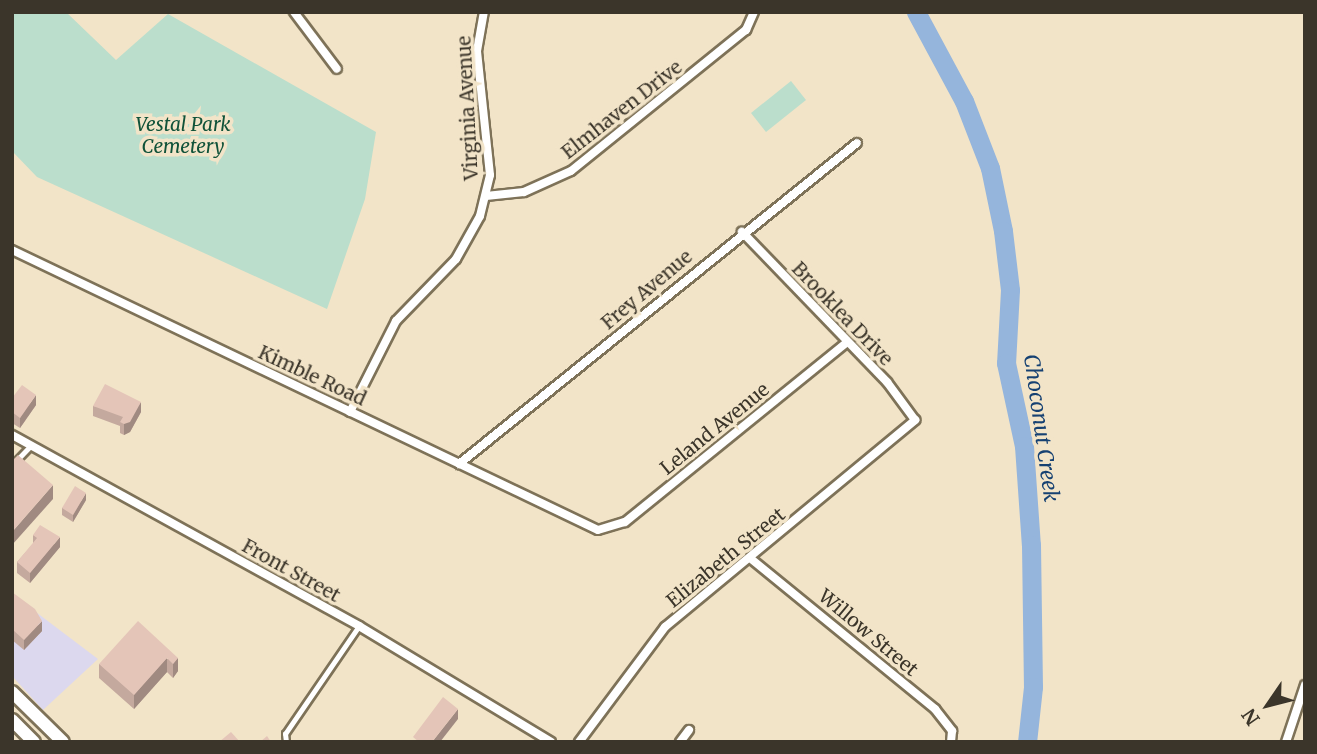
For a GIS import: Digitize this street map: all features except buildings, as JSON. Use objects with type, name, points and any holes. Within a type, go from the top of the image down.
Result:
[{"type":"main road","points":[[12,691],[63,742]]},
{"type":"main road","points":[[12,720],[34,742]]},
{"type":"street","points":[[295,12],[337,69]]},
{"type":"street","name":"Virginia Avenue","points":[[350,412],[396,321],[456,259],[486,196],[489,145],[477,51],[484,12]]},
{"type":"street","name":"Elmhaven Drive","points":[[486,196],[524,192],[571,171],[746,30],[754,12]]},
{"type":"street","name":"Frey Avenue","points":[[459,464],[742,232],[858,143]]},
{"type":"street","name":"Brooklea Drive","points":[[742,232],[895,392],[915,420]]},
{"type":"street","name":"Kimble Road","points":[[12,250],[597,530]]},
{"type":"street","name":"Leland Avenue","points":[[597,530],[625,522],[847,342]]},
{"type":"street","name":"Elizabeth Street","points":[[579,742],[650,642],[915,420]]},
{"type":"street","name":"Front Street","points":[[12,435],[359,626],[551,742]]},
{"type":"street","name":"Willow Street","points":[[750,558],[935,709],[952,731],[951,742]]},
{"type":"street","points":[[1286,742],[1305,685]]},
{"type":"street","points":[[680,742],[689,730]]},
{"type":"lane","points":[[12,466],[31,445]]},
{"type":"lane","points":[[286,742],[285,734],[359,626]]},
{"type":"shaded area","points":[[12,594],[98,659],[43,710],[12,676]]},
{"type":"green space","name":"Vestal Park Cemetery","points":[[12,12],[66,12],[116,60],[168,14],[376,132],[365,199],[327,309],[37,177],[12,151]]},
{"type":"green space","points":[[791,81],[806,100],[766,132],[751,113]]},
{"type":"waterway","name":"Choconut Creek","points":[[916,12],[964,101],[990,168],[1003,231],[1010,290],[1006,363],[1024,446],[1031,545],[1033,687],[1027,742]]}]
